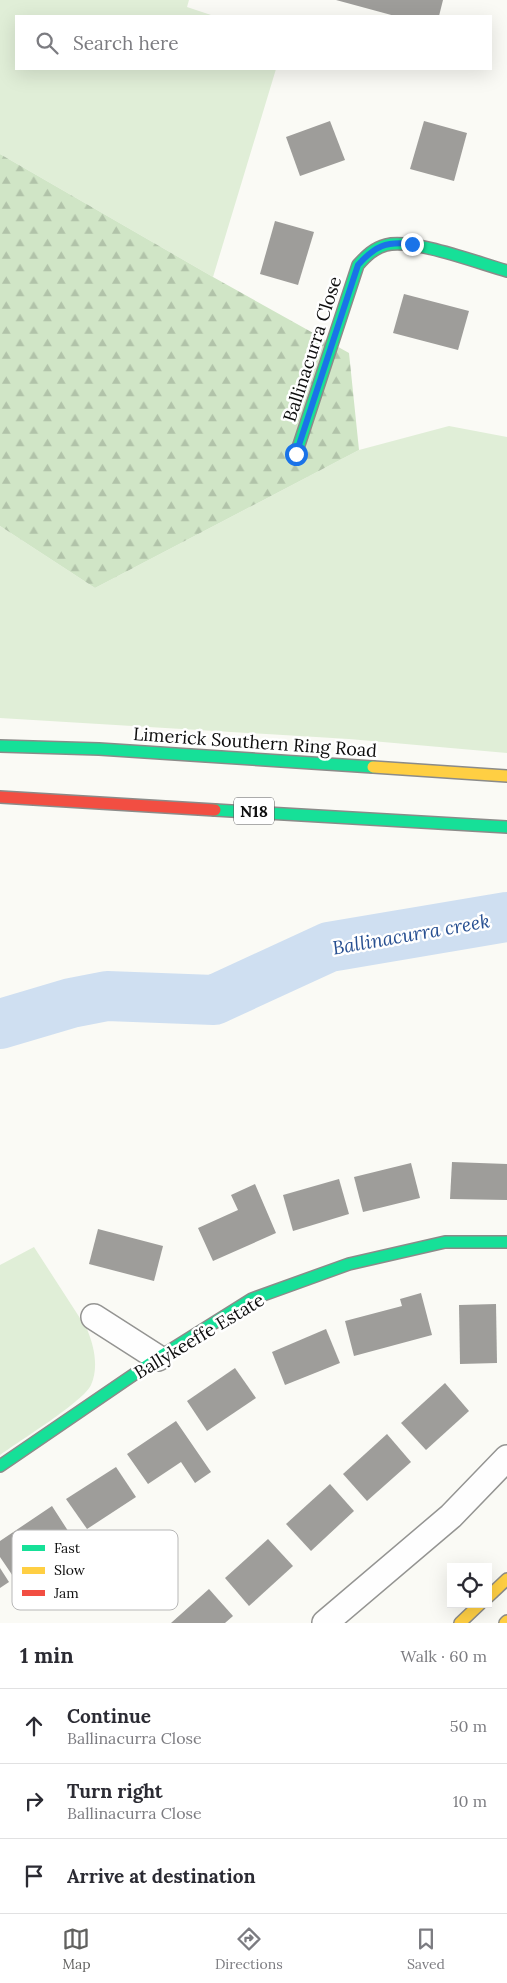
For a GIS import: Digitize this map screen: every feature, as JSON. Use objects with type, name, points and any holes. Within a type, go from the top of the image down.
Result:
[{"type":"main road","name":"Ballinacurra Close","points":[[296,454],[358,265],[370,251],[398,242],[412,244],[507,271]]},
{"type":"main road","name":"Limerick Southern Ring Road","points":[[0,746],[99,749],[507,776]]},
{"type":"main road","name":"N18","points":[[0,797],[507,827]]},
{"type":"main road","name":"Ballykeeffe Estate","points":[[0,1466],[158,1358],[252,1299],[349,1264],[444,1242],[507,1242]]},
{"type":"main road","points":[[492,1593],[507,1579]]},
{"type":"main road","points":[[460,1623],[476,1608]]},
{"type":"street","points":[[94,1317],[158,1358]]},
{"type":"street","points":[[325,1623],[451,1516],[507,1458]]},
{"type":"green space","points":[[0,0],[189,0],[187,7],[211,15],[15,15],[15,70],[276,70],[213,277],[0,154]]},
{"type":"green space","points":[[0,154],[349,353],[359,450],[95,588],[0,526]]},
{"type":"green space","points":[[449,426],[507,437],[507,753],[349,739],[0,718],[0,526],[95,588],[359,450]]},
{"type":"green space","points":[[34,1247],[87,1329],[92,1342],[95,1371],[91,1385],[76,1401],[0,1455],[0,1265]]},
{"type":"building","points":[[336,0],[443,0],[439,15],[391,15]]},
{"type":"building","points":[[330,121],[345,160],[300,176],[286,137]]},
{"type":"building","points":[[424,121],[467,133],[454,181],[410,169]]},
{"type":"building","points":[[275,221],[314,232],[298,285],[260,274]]},
{"type":"building","points":[[404,294],[469,311],[458,350],[393,333]]},
{"type":"building","points":[[452,1162],[507,1164],[507,1200],[450,1199]]},
{"type":"building","points":[[411,1163],[420,1198],[363,1212],[354,1177]]},
{"type":"building","points":[[339,1179],[349,1214],[293,1231],[283,1195]]},
{"type":"building","points":[[255,1184],[276,1233],[213,1261],[198,1228],[238,1210],[231,1195]]},
{"type":"building","points":[[98,1229],[163,1246],[154,1281],[89,1264]]},
{"type":"building","points":[[421,1293],[432,1335],[354,1356],[345,1321],[402,1306],[400,1299]]},
{"type":"building","points":[[496,1304],[497,1363],[460,1364],[459,1305]]},
{"type":"building","points":[[326,1329],[340,1363],[285,1385],[272,1352]]},
{"type":"building","points":[[235,1368],[256,1398],[207,1431],[187,1401]]},
{"type":"building","points":[[445,1383],[469,1411],[426,1450],[401,1423]]},
{"type":"building","points":[[176,1421],[211,1472],[195,1483],[181,1462],[148,1484],[127,1454]]},
{"type":"building","points":[[387,1434],[411,1462],[367,1501],[343,1474]]},
{"type":"building","points":[[116,1467],[136,1497],[87,1529],[66,1499]]},
{"type":"building","points":[[330,1484],[354,1511],[311,1551],[286,1524]]},
{"type":"building","points":[[52,1506],[67,1530],[16,1530]]},
{"type":"building","points":[[12,1533],[12,1575],[0,1557],[0,1541]]},
{"type":"building","points":[[268,1539],[293,1566],[249,1606],[225,1578]]},
{"type":"building","points":[[0,1568],[9,1582],[0,1588]]},
{"type":"building","points":[[209,1589],[233,1616],[225,1623],[171,1623]]},
{"type":"waterway","name":"Ballinacurra creek","points":[[0,1024],[71,1003],[107,996],[214,1000],[329,947],[507,917]]},
{"type":"traffic: fast","points":[[296,454],[358,265],[367,256],[374,250],[386,245],[412,245],[446,252],[507,271]]},
{"type":"traffic: fast","points":[[0,746],[99,749],[373,767]]},
{"type":"traffic: fast","points":[[215,810],[507,827]]},
{"type":"traffic: fast","points":[[0,1466],[158,1358],[252,1299],[349,1264],[445,1242],[507,1242]]},
{"type":"traffic: slow","points":[[373,767],[507,776]]},
{"type":"traffic: slow","points":[[492,1593],[507,1579]]},
{"type":"traffic: slow","points":[[460,1623],[476,1608]]},
{"type":"traffic: jam","points":[[0,797],[215,810]]},
{"type":"route","points":[[296,454],[358,265],[370,251],[382,246],[398,242],[412,244]]}]
